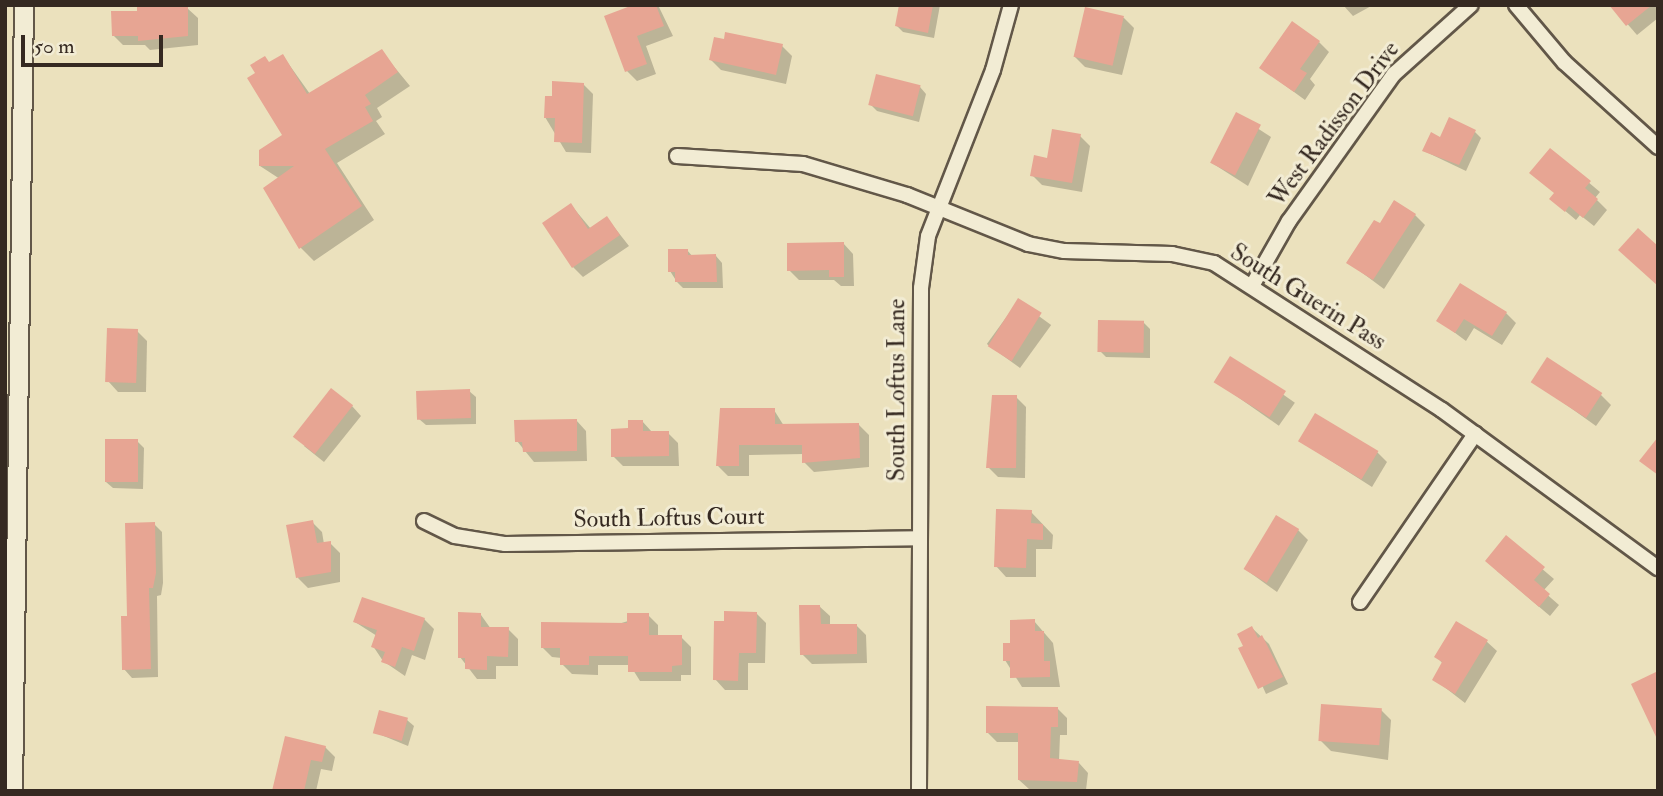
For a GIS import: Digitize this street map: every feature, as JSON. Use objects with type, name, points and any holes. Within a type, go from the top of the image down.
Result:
[{"type":"street","points":[[13,791],[24,5]]},
{"type":"street","name":"South Loftus Lane","points":[[919,791],[921,288],[928,236],[993,70],[1012,5]]},
{"type":"street","name":"West Radisson Drive","points":[[1252,286],[1289,221],[1394,74],[1471,5]]},
{"type":"street","points":[[1516,5],[1564,62],[1658,147]]},
{"type":"street","name":"South Guerin Pass","points":[[677,156],[803,164],[939,209],[1028,244],[1064,251],[1195,257],[1252,286],[1475,433],[1658,568]]},
{"type":"street","points":[[1360,602],[1475,433]]},
{"type":"street","name":"South Loftus Court","points":[[424,521],[455,536],[505,544],[919,538]]},
{"type":"building","points":[[633,5],[656,5],[664,26],[637,36],[647,64],[625,72],[604,16]]},
{"type":"building","points":[[899,5],[933,5],[928,33],[895,26]]},
{"type":"building","points":[[1609,5],[1652,5],[1626,26]]},
{"type":"building","points":[[137,6],[188,6],[188,36],[138,41],[138,36],[112,36],[111,11],[137,11]]},
{"type":"building","points":[[1085,7],[1124,16],[1113,66],[1074,57]]},
{"type":"building","points":[[1292,21],[1320,41],[1300,69],[1307,73],[1294,92],[1259,68]]},
{"type":"building","points":[[725,32],[783,44],[776,75],[709,60],[714,37],[724,39]]},
{"type":"building","points":[[382,49],[398,72],[365,95],[371,104],[365,107],[373,121],[325,149],[362,206],[299,249],[263,188],[294,166],[259,166],[259,150],[282,135],[247,78],[255,73],[250,65],[265,56],[269,62],[283,54],[307,94]]},
{"type":"building","points":[[876,74],[921,85],[913,116],[868,105]]},
{"type":"building","points":[[552,81],[584,83],[582,143],[554,142],[555,118],[544,118],[545,96],[552,96]]},
{"type":"building","points":[[1236,112],[1261,125],[1235,175],[1210,163]]},
{"type":"building","points":[[1449,117],[1476,130],[1459,165],[1422,151],[1431,132],[1440,137]]},
{"type":"building","points":[[1052,129],[1081,134],[1072,183],[1030,176],[1034,155],[1047,158]]},
{"type":"building","points":[[1550,148],[1591,181],[1585,188],[1598,199],[1583,218],[1569,206],[1565,212],[1549,199],[1554,193],[1529,173]]},
{"type":"building","points":[[1394,200],[1416,214],[1373,280],[1346,263],[1374,220],[1380,223]]},
{"type":"building","points":[[571,203],[588,229],[607,216],[620,235],[572,268],[542,223]]},
{"type":"building","points":[[1638,228],[1658,246],[1658,286],[1618,250]]},
{"type":"building","points":[[844,242],[844,277],[829,277],[829,270],[787,271],[787,243]]},
{"type":"building","points":[[668,249],[688,249],[688,255],[716,254],[717,282],[675,282],[675,272],[668,272]]},
{"type":"building","points":[[1460,283],[1507,312],[1492,336],[1464,319],[1455,333],[1436,321]]},
{"type":"building","points":[[1018,298],[1042,313],[1012,361],[988,346]]},
{"type":"building","points":[[1098,320],[1144,321],[1143,353],[1097,352]]},
{"type":"building","points":[[107,328],[138,329],[136,383],[105,382]]},
{"type":"building","points":[[1230,356],[1286,391],[1270,417],[1214,382]]},
{"type":"building","points":[[1547,357],[1602,393],[1586,418],[1531,382]]},
{"type":"building","points":[[331,388],[353,405],[315,454],[293,437]]},
{"type":"building","points":[[470,389],[471,418],[417,420],[416,391]]},
{"type":"building","points":[[992,395],[1017,395],[1016,468],[986,468]]},
{"type":"building","points":[[720,408],[775,408],[775,424],[859,423],[860,458],[802,463],[802,445],[739,445],[739,466],[716,466]]},
{"type":"building","points":[[1315,413],[1378,451],[1361,479],[1298,441]]},
{"type":"building","points":[[577,419],[577,451],[523,452],[522,442],[515,442],[514,420]]},
{"type":"building","points":[[628,420],[643,420],[643,431],[669,431],[669,456],[611,457],[611,429],[628,428]]},
{"type":"building","points":[[1658,437],[1658,475],[1639,461]]},
{"type":"building","points":[[105,439],[138,439],[138,482],[105,482]]},
{"type":"building","points":[[996,509],[1032,510],[1031,523],[1043,524],[1043,540],[1027,539],[1026,568],[994,567]]},
{"type":"building","points":[[1276,515],[1299,529],[1267,583],[1244,569]]},
{"type":"building","points":[[313,520],[317,543],[331,541],[331,572],[296,578],[286,525]]},
{"type":"building","points":[[155,522],[156,573],[153,588],[149,588],[151,669],[122,670],[121,616],[127,616],[125,523]]},
{"type":"building","points":[[1506,535],[1545,567],[1534,580],[1550,594],[1539,607],[1485,561]]},
{"type":"building","points":[[362,597],[425,618],[414,651],[402,647],[395,667],[381,662],[385,652],[371,647],[377,630],[353,622]]},
{"type":"building","points":[[799,605],[820,605],[821,624],[857,624],[857,654],[800,655]]},
{"type":"building","points":[[724,611],[757,612],[756,653],[739,653],[738,681],[713,680],[714,621],[724,621]]},
{"type":"building","points":[[458,612],[481,613],[481,627],[509,627],[508,657],[487,656],[487,670],[465,669],[465,658],[458,658]]},
{"type":"building","points":[[627,613],[649,613],[649,635],[682,635],[682,665],[672,666],[672,672],[628,672],[628,656],[589,656],[589,665],[560,665],[560,648],[541,648],[541,622],[627,623]]},
{"type":"building","points":[[1035,619],[1035,631],[1044,631],[1044,661],[1050,661],[1050,677],[1010,678],[1010,661],[1003,661],[1003,643],[1010,643],[1010,620]]},
{"type":"building","points":[[1456,621],[1488,640],[1455,694],[1432,680],[1442,662],[1434,657]]},
{"type":"building","points":[[1252,626],[1258,638],[1262,635],[1283,677],[1258,689],[1238,648],[1243,646],[1237,634]]},
{"type":"building","points":[[1658,671],[1658,741],[1631,684]]},
{"type":"building","points":[[1321,704],[1382,708],[1379,745],[1318,741]]},
{"type":"building","points":[[986,706],[1058,707],[1058,727],[1051,727],[1050,758],[1079,761],[1077,782],[1018,780],[1018,733],[986,733]]},
{"type":"building","points":[[379,710],[408,718],[402,741],[373,733]]},
{"type":"building","points":[[285,736],[326,746],[322,762],[311,760],[304,791],[272,791]]}]
